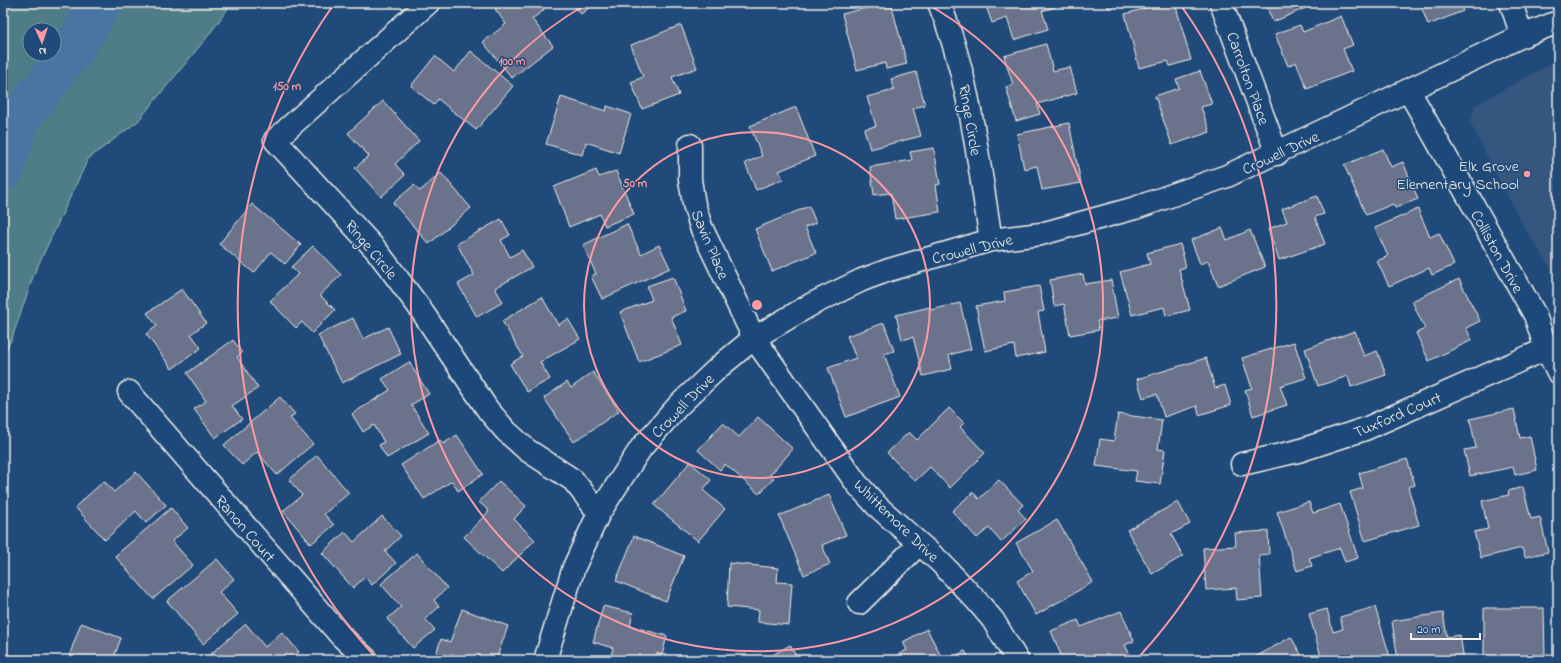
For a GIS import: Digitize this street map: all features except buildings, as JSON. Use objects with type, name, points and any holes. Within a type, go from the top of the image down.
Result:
[{"type":"street","name":"Ringe Circle","points":[[428,3],[276,140],[377,251],[419,306],[471,387],[492,415],[527,450],[573,480],[599,512]]},
{"type":"street","name":"Ringe Circle","points":[[939,3],[948,24],[966,87],[991,240]]},
{"type":"street","name":"Carrolton Place","points":[[1221,3],[1276,154]]},
{"type":"street","points":[[1511,3],[1522,36]]},
{"type":"street","name":"Crowell Drive","points":[[545,660],[574,567],[599,512],[641,448],[678,406],[719,367],[754,338],[812,304],[862,280],[889,270],[991,240],[1041,234],[1135,208],[1227,176],[1409,91],[1522,36],[1558,22]]},
{"type":"street","name":"Colliston Drive","points":[[1409,91],[1535,315],[1546,349],[1558,372]]},
{"type":"street","name":"Savin Place","points":[[690,145],[690,180],[694,204],[701,227],[754,338]]},
{"type":"street","name":"Whittemore Drive","points":[[754,338],[857,484],[882,511],[940,562],[976,600],[993,620],[1017,660]]},
{"type":"street","name":"Tuxford Court","points":[[1242,464],[1298,451],[1358,431],[1546,349]]},
{"type":"street","name":"Ranon Court","points":[[129,392],[340,636],[367,660]]},
{"type":"street","points":[[859,603],[919,544]]},
{"type":"shaded area","name":"Elk Grove Elementary School","points":[[1558,60],[1558,279],[1522,224],[1470,123],[1475,105]]},
{"type":"green space","points":[[3,3],[232,3],[208,36],[138,121],[88,159],[34,274],[12,338],[3,356]]},
{"type":"waterway","points":[[3,170],[19,119],[73,49],[101,3]]},
{"type":"place","name":"Elk Grove Elementary School","points":[[1527,174]]}]
